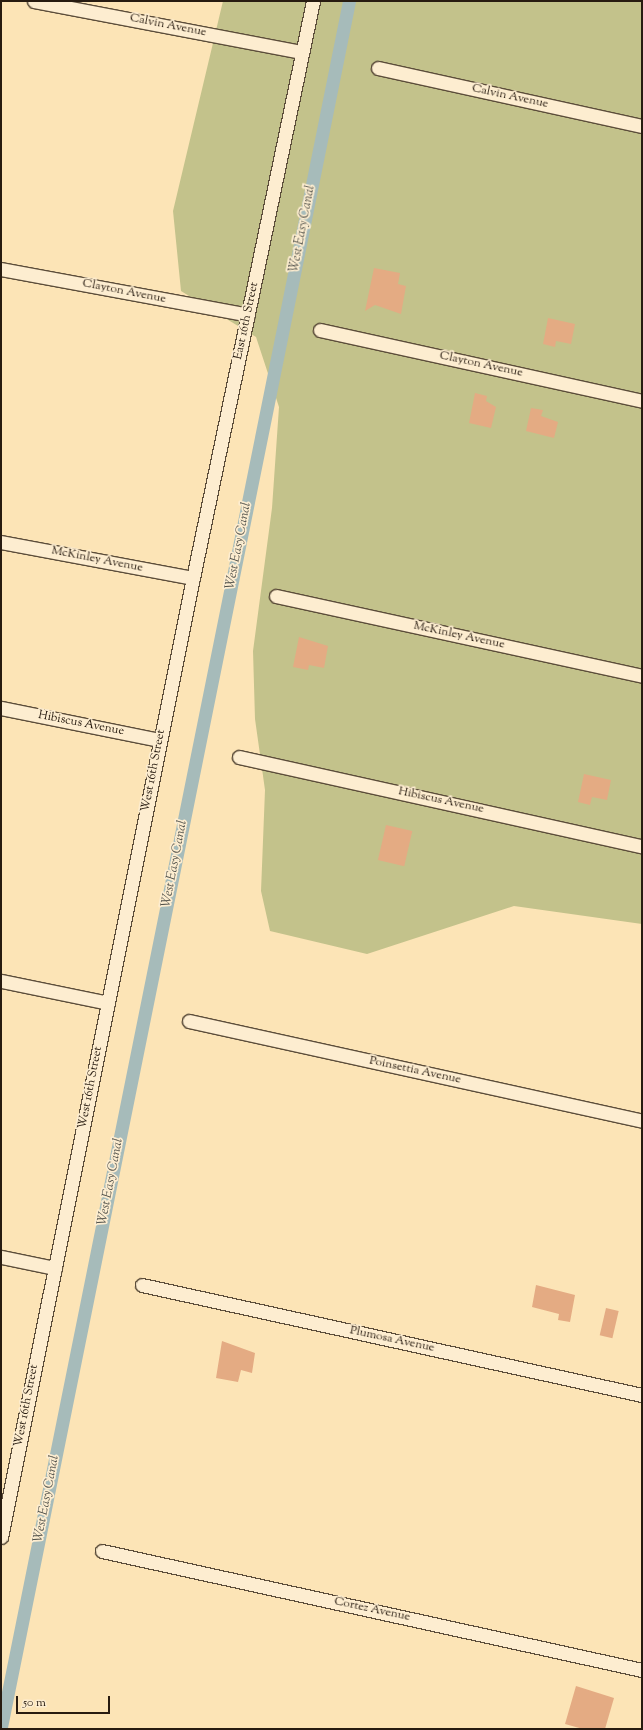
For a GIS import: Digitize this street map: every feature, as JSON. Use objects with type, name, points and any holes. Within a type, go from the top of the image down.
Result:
[{"type":"street","name":"Calvin Avenue","points":[[34,1],[302,52]]},
{"type":"street","name":"East 16th Street","points":[[181,640],[313,1]]},
{"type":"street","name":"Calvin Avenue","points":[[378,68],[642,126]]},
{"type":"street","name":"Clayton Avenue","points":[[1,269],[248,315]]},
{"type":"street","name":"Clayton Avenue","points":[[320,330],[642,401]]},
{"type":"street","name":"McKinley Avenue","points":[[1,542],[193,578]]},
{"type":"street","name":"McKinley Avenue","points":[[276,596],[642,676]]},
{"type":"street","name":"West 16th Street","points":[[2,1531],[181,640]]},
{"type":"street","name":"Hibiscus Avenue","points":[[1,708],[160,740]]},
{"type":"street","name":"Hibiscus Avenue","points":[[240,757],[642,846]]},
{"type":"street","points":[[1,981],[108,1002]]},
{"type":"street","name":"Poinsettia Avenue","points":[[189,1021],[642,1121]]},
{"type":"street","points":[[1,1257],[55,1268]]},
{"type":"street","name":"Plumosa Avenue","points":[[142,1285],[642,1395]]},
{"type":"street","name":"Cortez Avenue","points":[[102,1551],[642,1670]]},
{"type":"shaded area","points":[[223,1],[642,1],[642,924],[514,906],[367,954],[270,931],[261,891],[265,790],[255,719],[253,651],[272,508],[279,407],[256,337],[181,291],[173,211]]},
{"type":"building","points":[[374,268],[400,273],[398,284],[406,286],[401,314],[375,305],[365,311]]},
{"type":"building","points":[[548,318],[575,324],[571,344],[556,341],[555,347],[543,344]]},
{"type":"building","points":[[475,393],[487,396],[486,401],[496,407],[491,428],[469,423]]},
{"type":"building","points":[[531,408],[543,410],[541,416],[558,422],[554,438],[526,431]]},
{"type":"building","points":[[299,637],[328,646],[324,668],[309,665],[308,670],[293,667]]},
{"type":"building","points":[[584,774],[611,780],[607,800],[592,797],[590,805],[578,802]]},
{"type":"building","points":[[386,825],[412,831],[404,866],[378,860]]},
{"type":"building","points":[[536,1285],[575,1295],[570,1322],[558,1320],[559,1314],[532,1307]]},
{"type":"building","points":[[606,1308],[619,1311],[612,1338],[600,1335]]},
{"type":"building","points":[[222,1341],[255,1353],[252,1373],[241,1370],[238,1382],[216,1378]]},
{"type":"building","points":[[576,1686],[614,1698],[605,1729],[583,1729],[565,1724]]},
{"type":"waterway","name":"West Easy Canal","points":[[1,1727],[349,1]]}]
